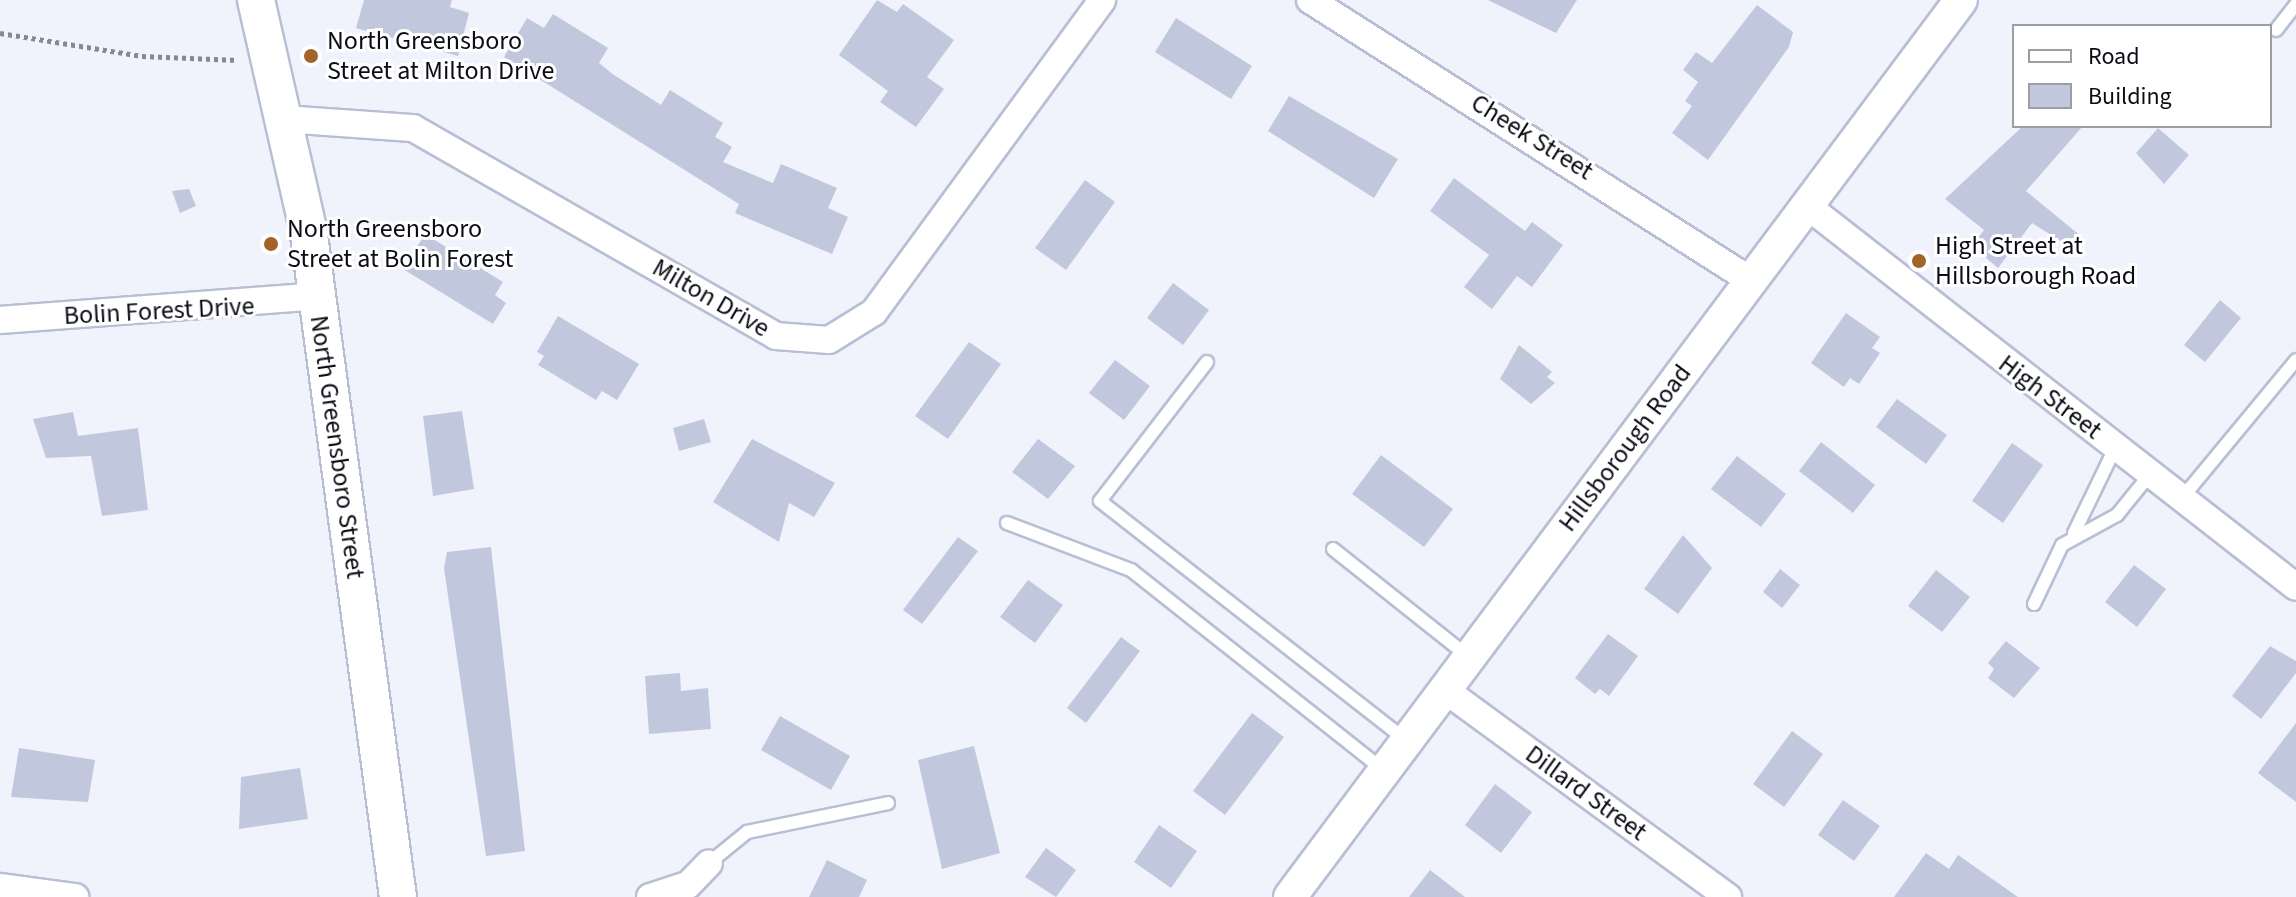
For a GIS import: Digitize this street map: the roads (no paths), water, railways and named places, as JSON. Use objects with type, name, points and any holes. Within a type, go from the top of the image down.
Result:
[{"type":"main road","name":"North Greensboro Street","points":[[256,0],[283,119],[317,296],[398,897]]},
{"type":"street","name":"Milton Drive","points":[[283,119],[413,128],[776,336],[829,340],[874,312],[1102,0]]},
{"type":"street","name":"Cheek Street","points":[[1310,0],[1750,280]]},
{"type":"street","name":"Hillsborough Road","points":[[1290,897],[1961,0]]},
{"type":"street","name":"High Street","points":[[1806,205],[2296,587]]},
{"type":"street","name":"Bolin Forest Drive","points":[[0,320],[317,296]]},
{"type":"street","name":"Dillard Street","points":[[1445,690],[1728,897]]},
{"type":"street","points":[[650,897],[688,885],[709,863]]},
{"type":"street","points":[[0,887],[75,897]]},
{"type":"lane","points":[[2276,30],[2296,4]]},
{"type":"lane","points":[[2182,498],[2296,360]]},
{"type":"lane","points":[[1207,362],[1100,501],[1407,741]]},
{"type":"lane","points":[[2034,604],[2074,533],[2116,446]]},
{"type":"lane","points":[[2074,533],[2117,515],[2151,473]]},
{"type":"lane","points":[[1007,523],[1131,570],[1384,771]]},
{"type":"lane","points":[[1333,549],[1469,657]]},
{"type":"lane","points":[[709,863],[747,832],[888,803]]},
{"type":"place","name":"North Greensboro Street at Milton Drive","points":[[311,56]]},
{"type":"place","name":"North Greensboro Street at Bolin Forest","points":[[271,244]]},
{"type":"place","name":"High Street at Hillsborough Road","points":[[1919,261]]}]
